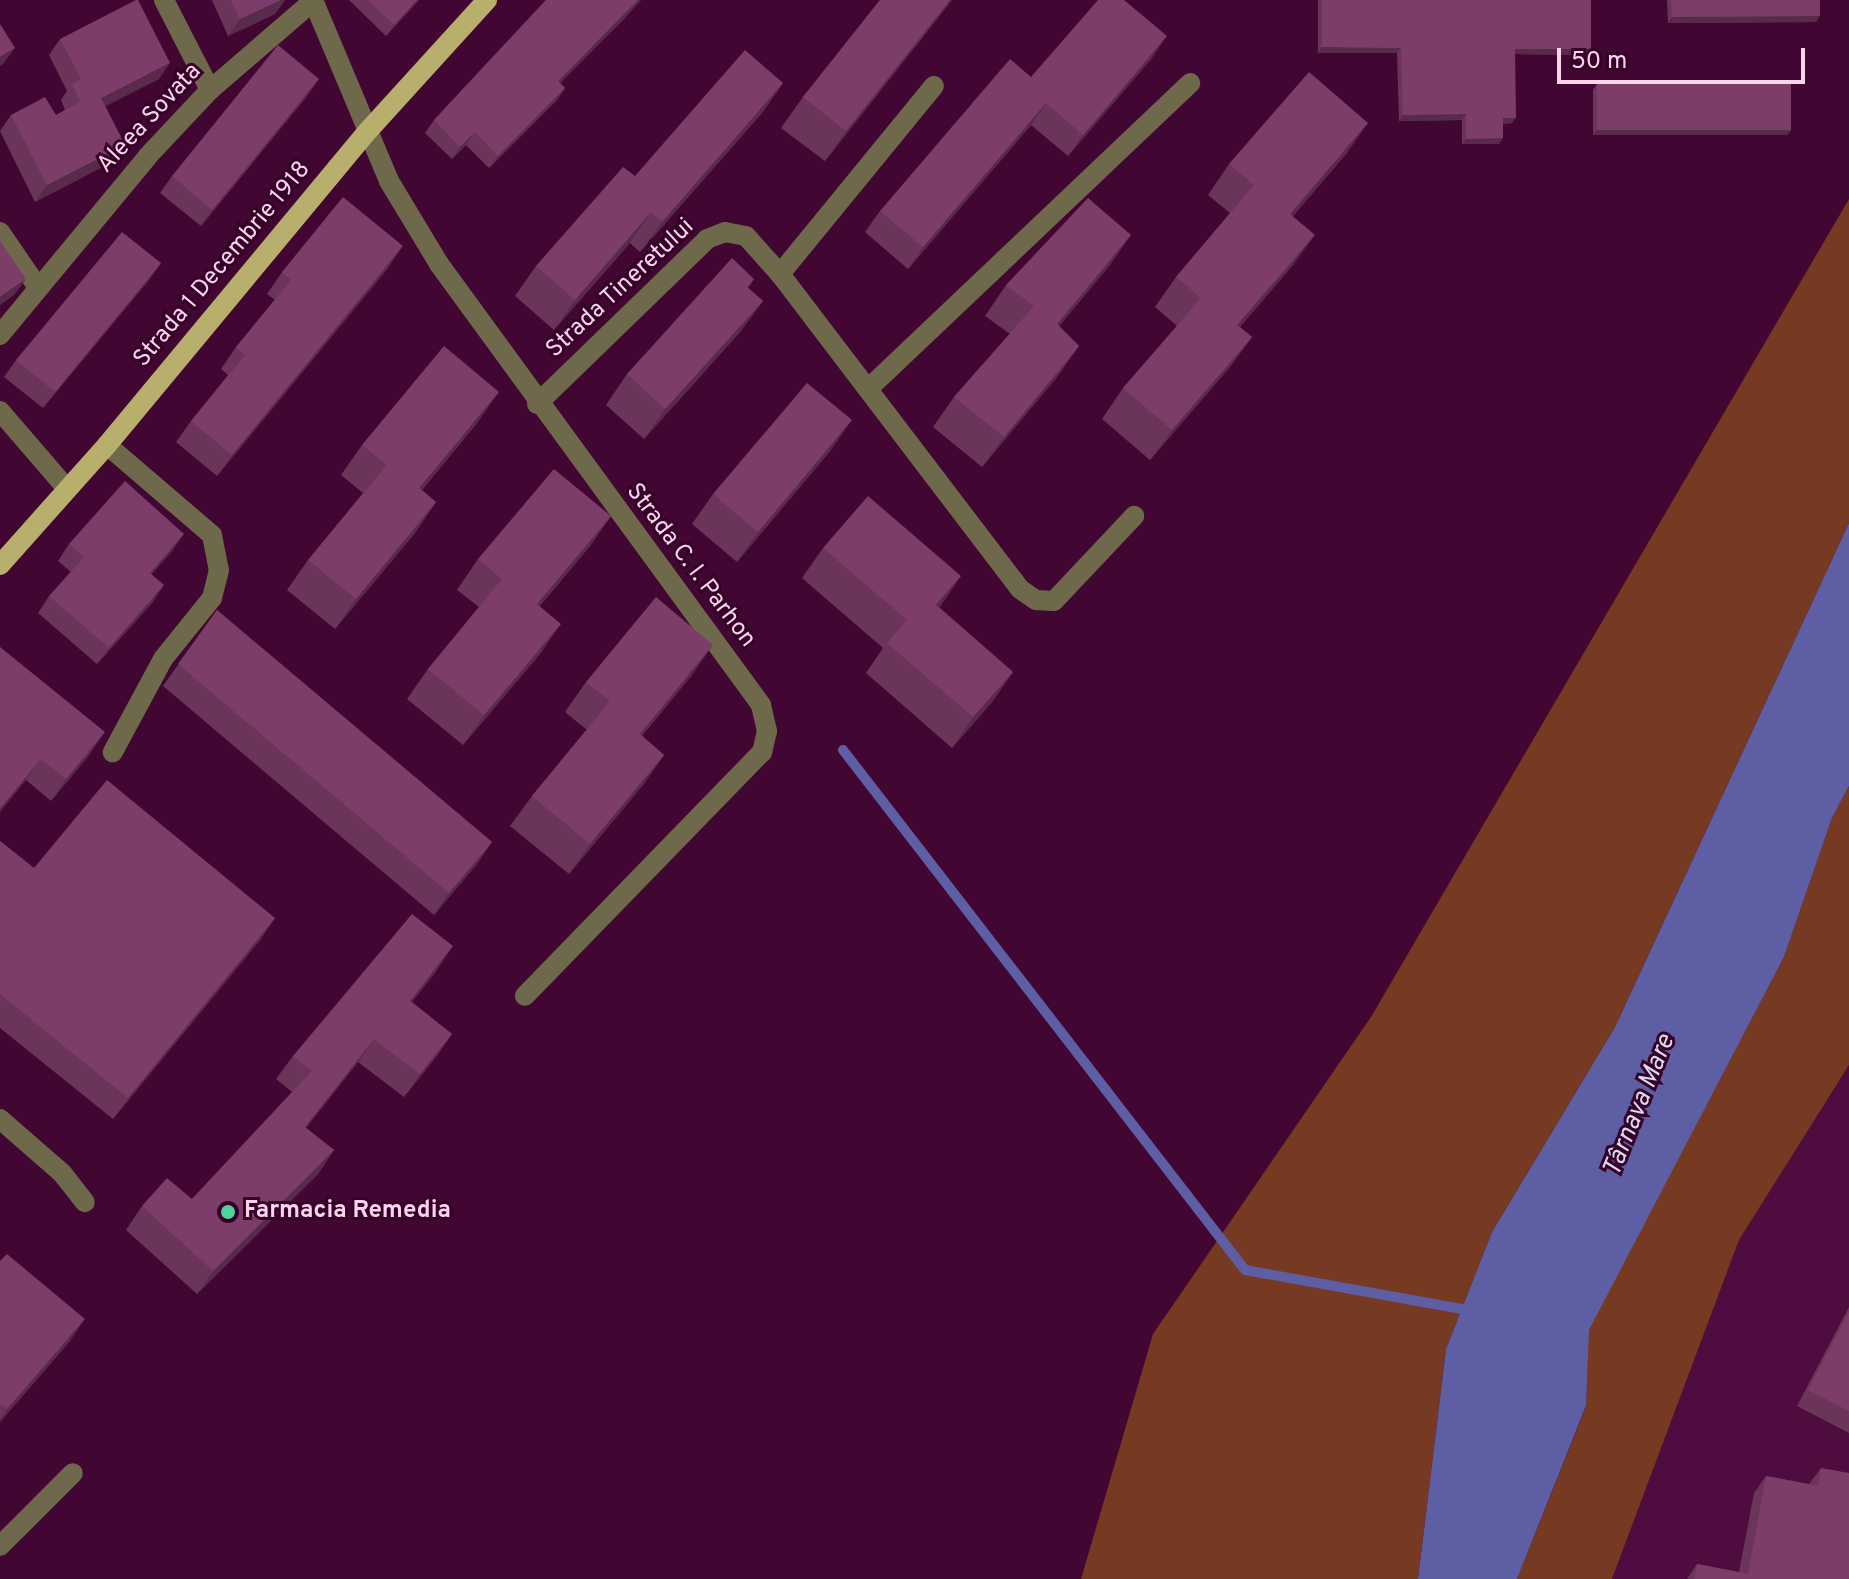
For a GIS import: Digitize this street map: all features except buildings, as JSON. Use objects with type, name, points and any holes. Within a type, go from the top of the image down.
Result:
[{"type":"main road","name":"Strada 1 Decembrie 1918","points":[[0,565],[107,445],[366,133],[487,0]]},
{"type":"street","points":[[164,0],[210,90]]},
{"type":"street","name":"Aleea Sovata","points":[[0,335],[37,286],[210,90],[313,0]]},
{"type":"street","name":"Strada C. I. Parhon","points":[[313,0],[366,133],[439,264],[537,404],[761,705],[767,731],[762,752],[525,996]]},
{"type":"street","points":[[869,388],[1190,83]]},
{"type":"street","points":[[780,274],[934,86]]},
{"type":"street","points":[[0,232],[37,286]]},
{"type":"street","name":"Strada Tineretului","points":[[537,404],[707,239],[725,232],[746,236],[780,274],[1020,589],[1036,600],[1054,601],[1134,516]]},
{"type":"street","points":[[0,411],[67,489]]},
{"type":"street","points":[[107,445],[212,535],[219,570],[212,598],[163,659],[113,752]]},
{"type":"street","points":[[0,1119],[62,1173],[85,1202]]},
{"type":"street","points":[[0,1546],[73,1473]]},
{"type":"shaded area","points":[[1849,199],[1849,523],[1615,1027],[1492,1232],[1446,1349],[1418,1579],[1081,1579],[1153,1334],[1371,1017]]},
{"type":"shaded area","points":[[1849,786],[1849,1065],[1739,1240],[1612,1579],[1517,1579],[1586,1407],[1588,1330],[1784,957],[1832,818]]},
{"type":"shaded area","points":[[1849,1065],[1849,1579],[1612,1579],[1739,1240]]},
{"type":"water","name":"Târnava Mare","points":[[1849,523],[1849,786],[1832,818],[1784,957],[1589,1330],[1586,1406],[1517,1579],[1418,1579],[1446,1349],[1492,1232],[1615,1027]]},
{"type":"waterway","points":[[843,750],[1245,1270],[1474,1311]]},
{"type":"place","name":"Farmacia Remedia","points":[[228,1212]]}]
